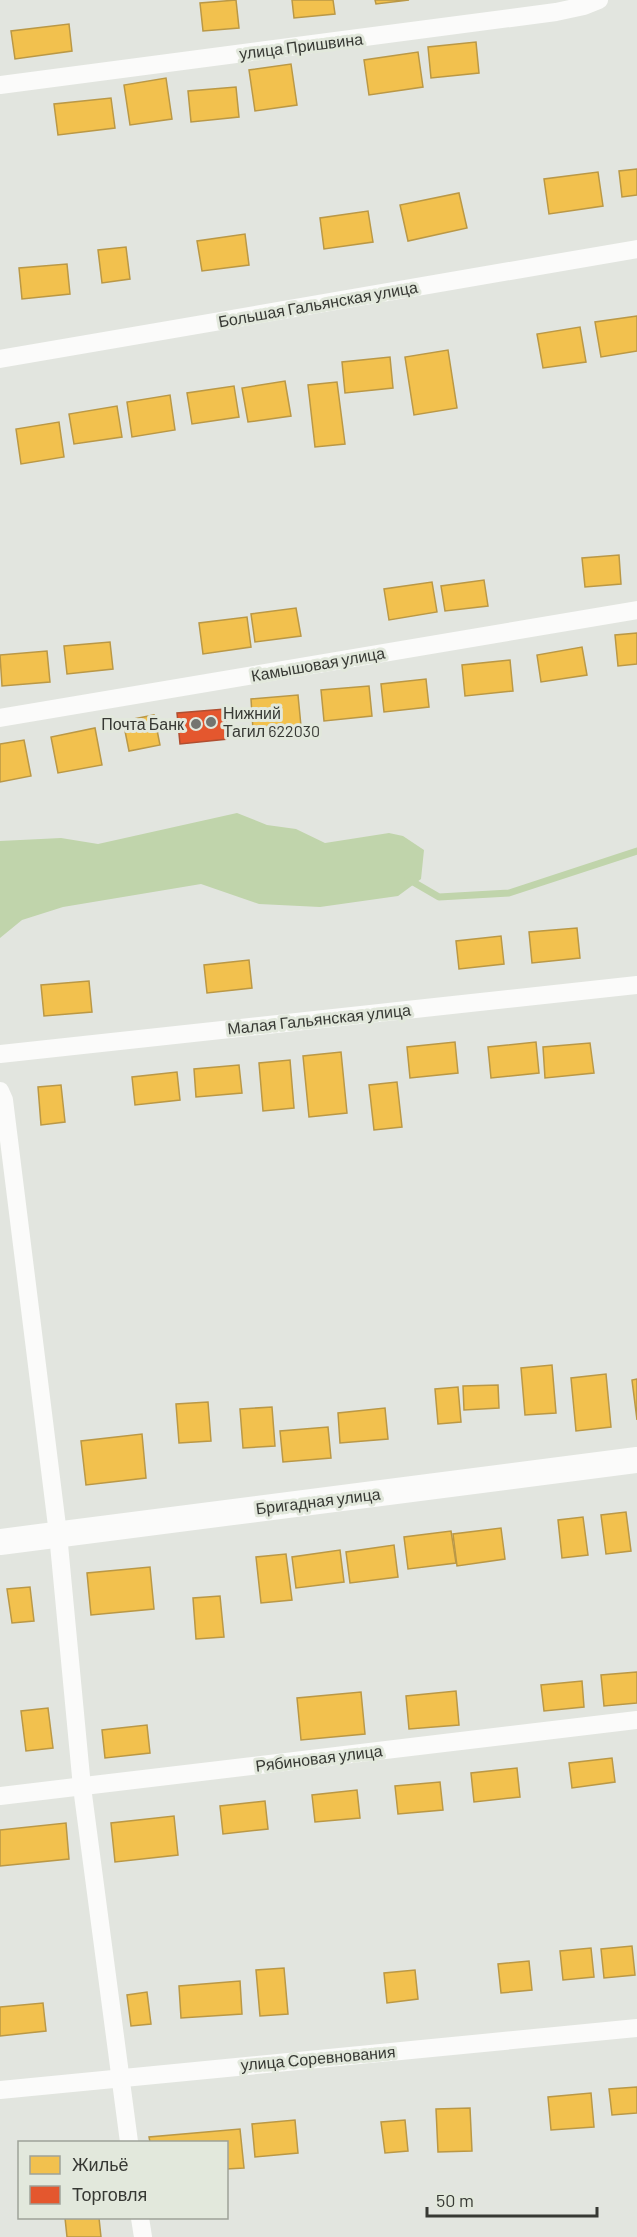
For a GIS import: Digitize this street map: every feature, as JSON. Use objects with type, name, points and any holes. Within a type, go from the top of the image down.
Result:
[{"type":"street","name":"улица Пришвина","points":[[0,86],[556,12],[600,0]]},
{"type":"street","name":"Большая Гальянская улица","points":[[0,358],[637,249]]},
{"type":"street","name":"Камышовая улица","points":[[0,718],[637,610]]},
{"type":"street","name":"Малая Гальянская улица","points":[[0,1054],[637,984]]},
{"type":"street","points":[[0,1091],[4,1100],[58,1534],[82,1787],[129,2141]]},
{"type":"street","name":"Бригадная улица","points":[[0,1542],[637,1460]]},
{"type":"street","name":"Рябиновая улица","points":[[0,1796],[637,1720]]},
{"type":"street","name":"улица Соревнования","points":[[0,2090],[637,2028]]},
{"type":"street","points":[[140,2219],[143,2237]]},
{"type":"shaded area","points":[[237,813],[267,825],[296,829],[325,843],[389,833],[403,836],[424,850],[421,879],[398,896],[320,907],[259,904],[201,884],[63,907],[22,920],[0,938],[0,841],[61,838],[98,844]]},
{"type":"building: Жильё","points":[[236,0],[239,28],[203,31],[200,3]]},
{"type":"building: Жильё","points":[[292,0],[333,0],[335,14],[294,18]]},
{"type":"building: Жильё","points":[[375,0],[409,0],[376,4]]},
{"type":"building: Жильё","points":[[69,24],[72,51],[15,59],[11,31]]},
{"type":"building: Жильё","points":[[476,42],[479,73],[431,78],[428,47]]},
{"type":"building: Жильё","points":[[418,52],[423,87],[369,95],[364,60]]},
{"type":"building: Жильё","points":[[291,64],[297,105],[255,111],[249,70]]},
{"type":"building: Жильё","points":[[166,78],[172,119],[130,125],[124,85]]},
{"type":"building: Жильё","points":[[236,87],[239,117],[191,122],[188,91]]},
{"type":"building: Жильё","points":[[111,98],[115,128],[58,135],[54,104]]},
{"type":"building: Жильё","points":[[637,169],[637,195],[622,197],[619,171]]},
{"type":"building: Жильё","points":[[598,172],[603,206],[549,214],[544,179]]},
{"type":"building: Жильё","points":[[459,193],[467,228],[408,241],[400,205]]},
{"type":"building: Жильё","points":[[368,211],[373,242],[324,249],[320,218]]},
{"type":"building: Жильё","points":[[245,234],[249,265],[202,271],[197,241]]},
{"type":"building: Жильё","points":[[126,247],[130,279],[102,283],[98,250]]},
{"type":"building: Жильё","points":[[67,264],[70,294],[22,299],[19,268]]},
{"type":"building: Жильё","points":[[637,316],[637,351],[601,357],[595,322]]},
{"type":"building: Жильё","points":[[580,327],[586,362],[543,368],[537,334]]},
{"type":"building: Жильё","points":[[448,350],[457,408],[414,415],[405,357]]},
{"type":"building: Жильё","points":[[390,357],[393,388],[345,393],[342,362]]},
{"type":"building: Жильё","points":[[285,381],[291,416],[248,422],[242,388]]},
{"type":"building: Жильё","points":[[337,382],[345,444],[315,447],[308,385]]},
{"type":"building: Жильё","points":[[234,386],[239,417],[192,424],[187,393]]},
{"type":"building: Жильё","points":[[170,395],[175,430],[132,437],[127,402]]},
{"type":"building: Жильё","points":[[117,406],[122,437],[74,444],[69,414]]},
{"type":"building: Жильё","points":[[59,422],[64,457],[21,464],[16,429]]},
{"type":"building: Жильё","points":[[619,555],[621,584],[585,587],[582,558]]},
{"type":"building: Жильё","points":[[484,580],[488,606],[445,611],[441,586]]},
{"type":"building: Жильё","points":[[432,582],[437,612],[389,620],[384,589]]},
{"type":"building: Жильё","points":[[296,608],[301,636],[255,642],[251,614]]},
{"type":"building: Жильё","points":[[247,617],[251,647],[203,654],[199,623]]},
{"type":"building: Жильё","points":[[637,633],[637,664],[618,666],[615,635]]},
{"type":"building: Жильё","points":[[110,642],[113,669],[67,674],[64,646]]},
{"type":"building: Жильё","points":[[582,647],[587,675],[541,682],[537,655]]},
{"type":"building: Жильё","points":[[47,651],[50,682],[2,686],[0,655]]},
{"type":"building: Жильё","points":[[510,660],[513,691],[465,696],[462,665]]},
{"type":"building: Жильё","points":[[426,679],[429,707],[384,712],[381,684]]},
{"type":"building: Жильё","points":[[369,686],[372,716],[324,721],[321,690]]},
{"type":"building: Жильё","points":[[298,695],[301,726],[253,730],[251,699]]},
{"type":"building: Жильё","points":[[154,715],[160,745],[129,751],[123,721]]},
{"type":"building: Жильё","points":[[95,728],[102,765],[58,773],[51,737]]},
{"type":"building: Жильё","points":[[24,740],[31,776],[0,782],[0,744]]},
{"type":"building: Жильё","points":[[577,928],[580,958],[532,963],[529,932]]},
{"type":"building: Жильё","points":[[501,936],[504,964],[459,969],[456,941]]},
{"type":"building: Жильё","points":[[249,960],[252,988],[207,993],[204,965]]},
{"type":"building: Жильё","points":[[89,981],[92,1012],[44,1016],[41,985]]},
{"type":"building: Жильё","points":[[455,1042],[458,1073],[410,1078],[407,1047]]},
{"type":"building: Жильё","points":[[536,1042],[539,1073],[491,1078],[488,1047]]},
{"type":"building: Жильё","points":[[590,1043],[594,1073],[545,1078],[543,1047]]},
{"type":"building: Жильё","points":[[341,1052],[347,1113],[309,1117],[303,1056]]},
{"type":"building: Жильё","points":[[290,1060],[294,1108],[263,1111],[259,1063]]},
{"type":"building: Жильё","points":[[239,1065],[242,1093],[196,1097],[194,1069]]},
{"type":"building: Жильё","points":[[177,1072],[180,1100],[135,1105],[132,1077]]},
{"type":"building: Жильё","points":[[397,1082],[402,1127],[374,1130],[369,1085]]},
{"type":"building: Жильё","points":[[61,1085],[65,1122],[41,1125],[38,1087]]},
{"type":"building: Жильё","points":[[552,1365],[556,1413],[525,1415],[521,1368]]},
{"type":"building: Жильё","points":[[606,1374],[611,1427],[576,1431],[571,1378]]},
{"type":"building: Жильё","points":[[637,1379],[637,1420],[632,1380]]},
{"type":"building: Жильё","points":[[498,1385],[499,1408],[464,1410],[463,1386]]},
{"type":"building: Жильё","points":[[458,1387],[461,1422],[438,1424],[435,1389]]},
{"type":"building: Жильё","points":[[208,1402],[211,1441],[179,1443],[176,1404]]},
{"type":"building: Жильё","points":[[272,1407],[275,1446],[243,1448],[240,1409]]},
{"type":"building: Жильё","points":[[385,1408],[388,1439],[340,1443],[338,1413]]},
{"type":"building: Жильё","points":[[328,1427],[331,1458],[283,1462],[280,1431]]},
{"type":"building: Жильё","points":[[142,1434],[146,1478],[86,1485],[81,1441]]},
{"type":"building: Жильё","points":[[626,1512],[631,1551],[606,1554],[601,1515]]},
{"type":"building: Жильё","points":[[583,1517],[588,1555],[562,1558],[558,1520]]},
{"type":"building: Жильё","points":[[501,1528],[505,1559],[457,1566],[453,1534]]},
{"type":"building: Жильё","points":[[451,1531],[456,1563],[408,1569],[404,1537]]},
{"type":"building: Жильё","points":[[394,1545],[398,1577],[350,1583],[346,1552]]},
{"type":"building: Жильё","points":[[340,1550],[344,1582],[296,1588],[292,1557]]},
{"type":"building: Жильё","points":[[286,1554],[292,1600],[261,1603],[256,1557]]},
{"type":"building: Жильё","points":[[150,1567],[154,1609],[91,1615],[87,1573]]},
{"type":"building: Жильё","points":[[30,1587],[34,1621],[12,1623],[7,1589]]},
{"type":"building: Жильё","points":[[220,1596],[224,1637],[196,1639],[193,1598]]},
{"type":"building: Жильё","points":[[637,1672],[637,1703],[604,1706],[601,1675]]},
{"type":"building: Жильё","points":[[582,1681],[584,1707],[544,1711],[541,1685]]},
{"type":"building: Жильё","points":[[456,1691],[459,1725],[409,1729],[406,1696]]},
{"type":"building: Жильё","points":[[361,1692],[365,1734],[301,1740],[297,1698]]},
{"type":"building: Жильё","points":[[48,1708],[53,1748],[26,1751],[21,1711]]},
{"type":"building: Жильё","points":[[147,1725],[150,1753],[105,1758],[102,1730]]},
{"type":"building: Жильё","points":[[612,1758],[615,1782],[572,1788],[569,1763]]},
{"type":"building: Жильё","points":[[517,1768],[520,1797],[474,1802],[471,1773]]},
{"type":"building: Жильё","points":[[440,1782],[443,1810],[398,1814],[395,1786]]},
{"type":"building: Жильё","points":[[357,1790],[360,1818],[315,1822],[312,1795]]},
{"type":"building: Жильё","points":[[265,1801],[268,1829],[223,1834],[220,1806]]},
{"type":"building: Жильё","points":[[174,1816],[178,1855],[115,1862],[111,1823]]},
{"type":"building: Жильё","points":[[66,1823],[69,1859],[0,1866],[0,1830]]},
{"type":"building: Жильё","points":[[632,1946],[635,1975],[604,1978],[601,1949]]},
{"type":"building: Жильё","points":[[591,1948],[594,1977],[563,1980],[560,1951]]},
{"type":"building: Жильё","points":[[529,1961],[532,1990],[501,1993],[498,1964]]},
{"type":"building: Жильё","points":[[284,1968],[288,2014],[260,2016],[256,1970]]},
{"type":"building: Жильё","points":[[415,1970],[418,1999],[387,2003],[384,1973]]},
{"type":"building: Жильё","points":[[240,1981],[242,2014],[181,2018],[179,1986]]},
{"type":"building: Жильё","points":[[147,1992],[151,2024],[131,2026],[127,1995]]},
{"type":"building: Жильё","points":[[43,2003],[46,2031],[0,2036],[0,2007]]},
{"type":"building: Жильё","points":[[637,2087],[637,2113],[612,2115],[609,2089]]},
{"type":"building: Жильё","points":[[591,2093],[594,2127],[551,2130],[548,2097]]},
{"type":"building: Жильё","points":[[470,2108],[472,2151],[438,2152],[436,2109]]},
{"type":"building: Жильё","points":[[295,2120],[298,2153],[255,2157],[252,2124]]},
{"type":"building: Жильё","points":[[405,2120],[408,2151],[385,2153],[381,2122]]},
{"type":"building: Жильё","points":[[240,2129],[244,2168],[228,2169],[228,2141],[150,2141],[149,2137]]},
{"type":"building: Жильё","points":[[65,2219],[99,2219],[101,2237],[67,2237]]},
{"type":"building: Торговля","points":[[225,709],[228,739],[180,744],[177,713]]},
{"type":"waterway","points":[[408,879],[439,897],[509,893],[637,851]]},
{"type":"place","name":"Нижний Тагил 622030","points":[[211,722]]},
{"type":"place","name":"Почта Банк","points":[[196,724]]}]
